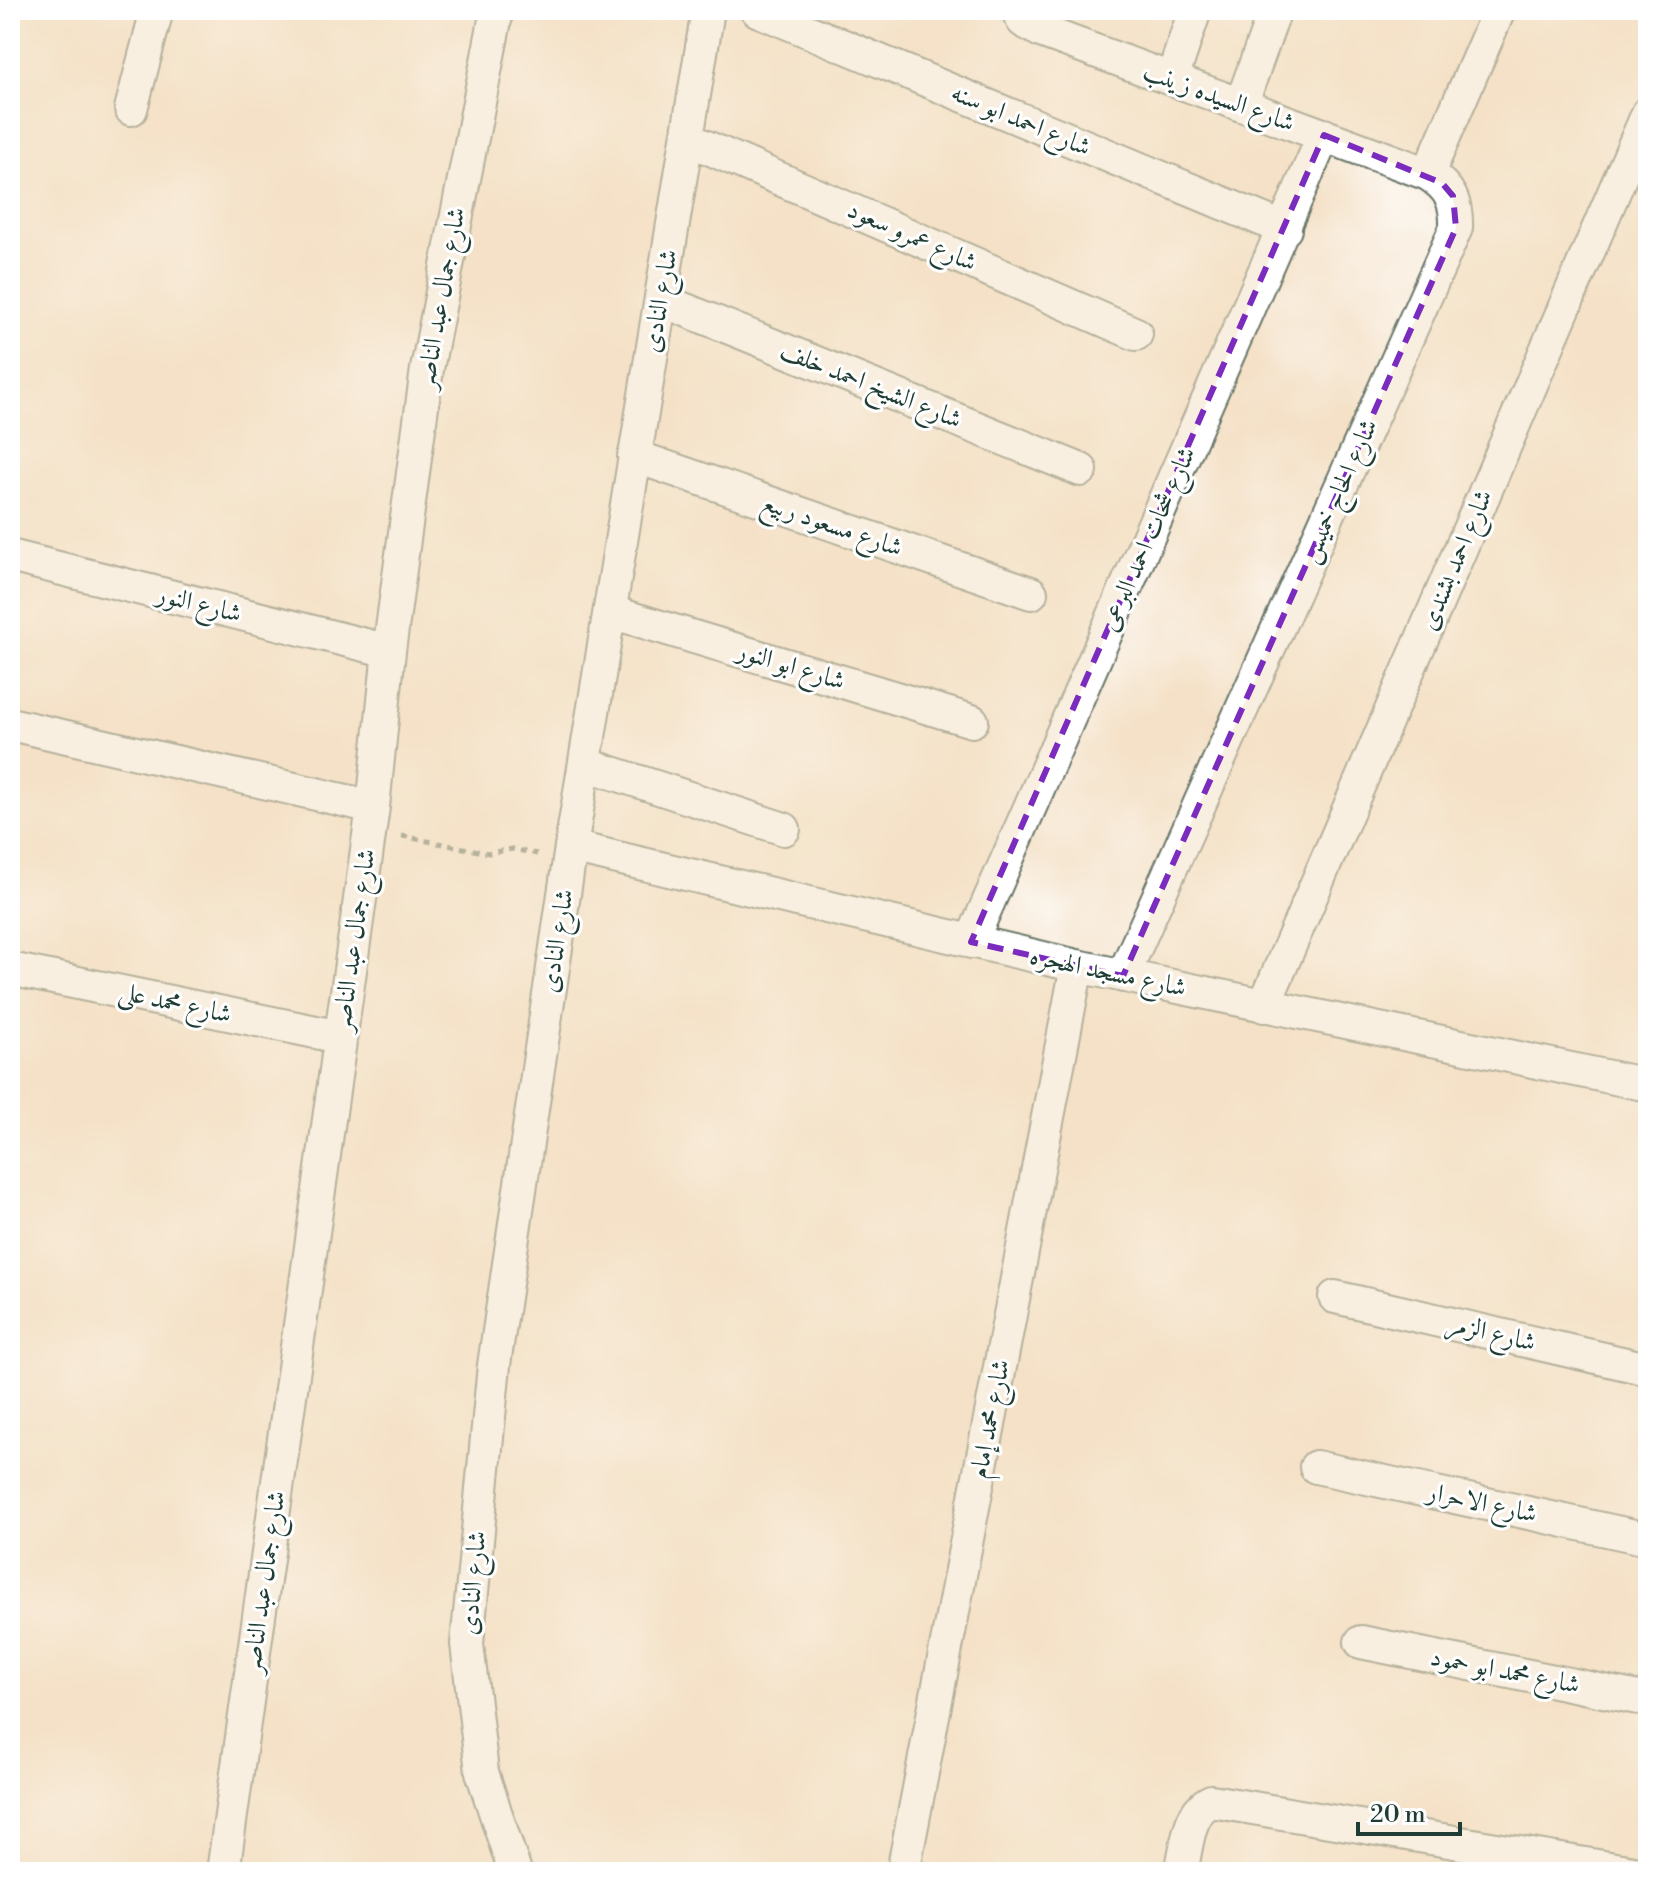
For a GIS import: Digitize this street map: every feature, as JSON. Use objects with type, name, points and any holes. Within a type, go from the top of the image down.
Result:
[{"type":"street","points":[[131,109],[157,10]]},
{"type":"street","name":"شارع جمال عبد الناصر","points":[[223,1872],[373,807],[389,651],[427,369],[497,10]]},
{"type":"street","name":"شارع النادى","points":[[515,1872],[482,1772],[467,1644],[494,1365],[570,853],[708,10]]},
{"type":"street","name":"شارع احمد ابو سنه","points":[[757,10],[1285,229]]},
{"type":"street","name":"شارع السيده زينب","points":[[1017,10],[1023,21],[1041,31],[1428,174]]},
{"type":"street","points":[[1172,79],[1195,10]]},
{"type":"street","points":[[1241,105],[1275,10]]},
{"type":"street","points":[[1428,174],[1499,10]]},
{"type":"street","name":"شارع احمد بشندى","points":[[1264,1006],[1648,113]]},
{"type":"street","name":"شارع شحات احمد البرعى","points":[[971,942],[1324,135]]},
{"type":"street","name":"شارع عمرو سعود","points":[[688,139],[1136,334]]},
{"type":"street","name":"شارع الحاج خميس","points":[[1123,976],[1456,228],[1453,196],[1428,174]]},
{"type":"street","name":"شارع الشيخ احمد خلف","points":[[661,300],[1081,470]]},
{"type":"street","name":"شارع مسعود ربيع","points":[[634,456],[1031,593]]},
{"type":"street","name":"شارع النور","points":[[10,556],[389,651]]},
{"type":"street","name":"شارع ابو النور","points":[[611,612],[972,721]]},
{"type":"street","points":[[10,724],[373,807]]},
{"type":"street","points":[[585,764],[784,829]]},
{"type":"street","name":"شارع مسجد الهجره","points":[[570,853],[1123,976],[1648,1085]]},
{"type":"street","name":"شارع محمد إمام","points":[[903,1872],[1077,966]]},
{"type":"street","name":"شارع محمد على","points":[[10,969],[340,1037]]},
{"type":"street","name":"شارع الزمر","points":[[1335,1297],[1648,1369]]},
{"type":"street","name":"شارع الاحرار","points":[[1316,1467],[1648,1539]]},
{"type":"street","name":"شارع محمد ابو حمود","points":[[1361,1642],[1648,1700]]},
{"type":"street","points":[[1181,1872],[1194,1818],[1203,1805],[1220,1801],[1633,1872]]},
{"type":"path","points":[[403,836],[489,853],[513,849],[570,853]]},
{"type":"highlighted area","points":[[1324,135],[1442,183],[1453,196],[1456,228],[1123,976],[971,942]]}]
